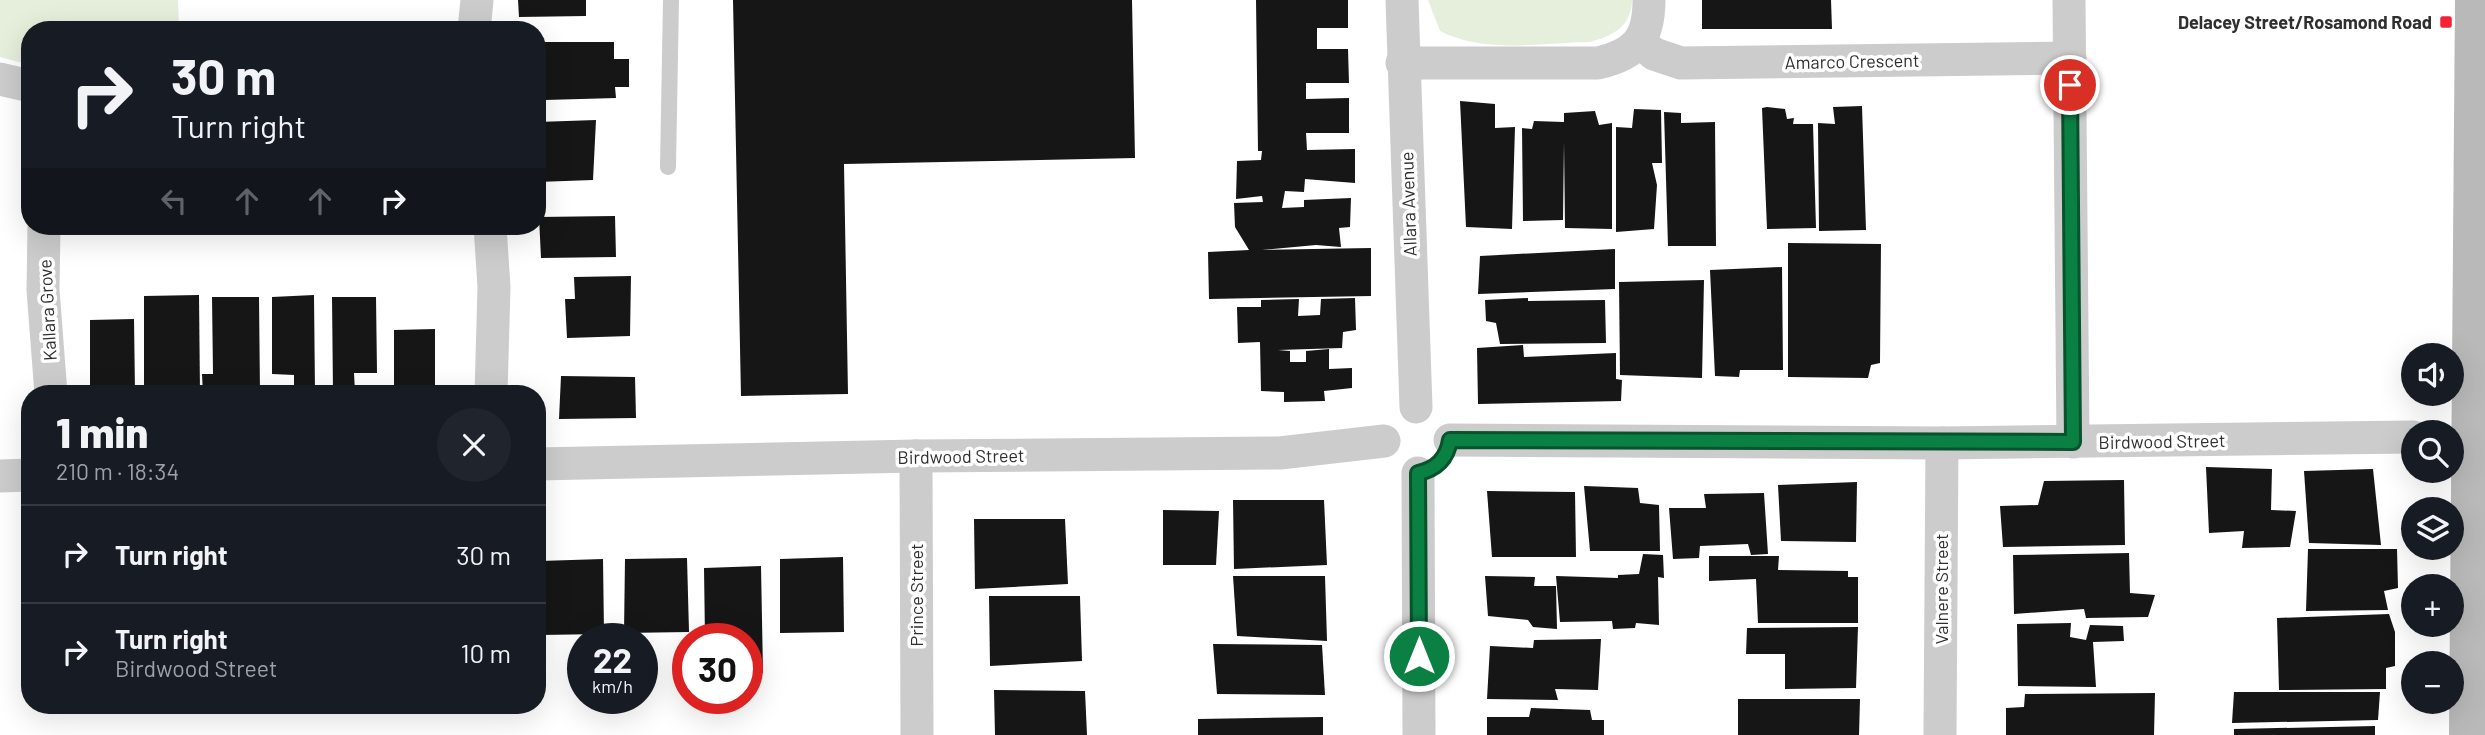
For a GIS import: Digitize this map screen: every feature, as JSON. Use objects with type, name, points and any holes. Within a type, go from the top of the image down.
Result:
[{"type":"street","points":[[475,21],[477,0]]},
{"type":"street","name":"Allara Avenue","points":[[1402,0],[1402,63],[1416,407]]},
{"type":"street","points":[[1402,63],[1598,63],[1619,58],[1640,42],[1649,24],[1649,0]]},
{"type":"street","points":[[2069,0],[2073,442]]},
{"type":"street","points":[[2461,420],[2474,0]]},
{"type":"street","name":"Amarco Crescent","points":[[1640,42],[1654,54],[1681,63],[2070,58]]},
{"type":"street","points":[[0,79],[21,84]]},
{"type":"street","name":"Kallara Grove","points":[[44,235],[43,290],[50,385]]},
{"type":"street","points":[[491,235],[494,287],[491,385]]},
{"type":"street","points":[[1416,407],[1436,413],[1443,421],[1450,440],[1448,450],[1436,466],[1418,473],[1398,468],[1385,451],[1384,441],[1385,431],[1396,414],[1416,407]]},
{"type":"street","name":"Birdwood Street","points":[[1450,440],[1942,443],[2401,437]]},
{"type":"street","name":"Birdwood Street","points":[[546,464],[916,456],[1280,453],[1384,441]]},
{"type":"street","name":"Valnere Street","points":[[1940,735],[1942,443]]},
{"type":"street","points":[[2464,447],[2478,496],[2468,735]]},
{"type":"street","name":"Prince Street","points":[[916,456],[917,735]]},
{"type":"street","points":[[1418,473],[1419,735]]},
{"type":"street","points":[[0,476],[21,475]]},
{"type":"lane","points":[[668,167],[671,0]]},
{"type":"green space","points":[[0,0],[178,0],[179,21],[21,21],[21,63],[0,57]]},
{"type":"green space","points":[[1428,0],[1632,0],[1629,17],[1619,29],[1605,37],[1589,42],[1513,46],[1476,43],[1440,31]]},
{"type":"building","points":[[518,0],[586,0],[586,16],[519,17]]},
{"type":"building","points":[[733,0],[1132,0],[1135,158],[844,164],[848,394],[741,396]]},
{"type":"building","points":[[1256,0],[1348,0],[1348,28],[1317,28],[1317,49],[1348,49],[1349,83],[1306,83],[1306,99],[1349,98],[1349,133],[1306,133],[1307,150],[1355,149],[1355,183],[1305,179],[1304,192],[1285,191],[1282,208],[1304,207],[1304,200],[1351,198],[1350,227],[1339,228],[1341,247],[1316,245],[1262,250],[1371,248],[1371,296],[1209,299],[1208,252],[1249,250],[1235,227],[1234,203],[1263,202],[1262,196],[1236,199],[1237,161],[1261,160],[1262,151],[1258,151]]},
{"type":"building","points":[[1702,0],[1831,0],[1832,29],[1702,29]]},
{"type":"building","points":[[546,42],[614,42],[614,59],[629,59],[629,87],[615,87],[616,98],[546,100]]},
{"type":"building","points":[[1460,101],[1495,104],[1495,128],[1515,127],[1512,229],[1466,227]]},
{"type":"building","points":[[1862,106],[1866,230],[1819,231],[1818,123],[1835,124],[1833,107]]},
{"type":"building","points":[[1762,108],[1785,109],[1787,119],[1794,118],[1793,124],[1813,124],[1816,228],[1767,229]]},
{"type":"building","points":[[1634,109],[1661,110],[1662,163],[1652,163],[1657,185],[1654,229],[1616,232],[1616,127],[1632,128]]},
{"type":"building","points":[[1595,111],[1599,125],[1612,123],[1612,229],[1565,228],[1564,142],[1563,220],[1523,221],[1522,128],[1532,129],[1534,121],[1564,122],[1564,113]]},
{"type":"building","points":[[1664,112],[1681,113],[1681,123],[1715,122],[1716,246],[1668,246]]},
{"type":"building","points":[[596,120],[593,180],[546,182],[546,122]]},
{"type":"building","points":[[615,216],[616,257],[541,258],[540,235],[546,235],[546,217]]},
{"type":"building","points":[[1788,243],[1881,244],[1880,363],[1871,365],[1868,378],[1788,377]]},
{"type":"building","points":[[1615,249],[1615,289],[1478,294],[1480,256]]},
{"type":"building","points":[[1782,267],[1783,370],[1740,370],[1739,377],[1715,376],[1710,270]]},
{"type":"building","points":[[631,276],[630,336],[567,338],[565,299],[575,299],[574,277]]},
{"type":"building","points":[[1704,280],[1702,378],[1620,375],[1619,282]]},
{"type":"building","points":[[199,295],[200,385],[144,385],[144,296]]},
{"type":"building","points":[[314,295],[315,385],[294,385],[294,375],[272,374],[272,297]]},
{"type":"building","points":[[212,297],[259,297],[260,385],[203,385],[202,374],[213,374]]},
{"type":"building","points":[[332,297],[376,297],[377,373],[354,373],[355,385],[333,385]]},
{"type":"building","points":[[1355,298],[1356,330],[1343,332],[1342,348],[1278,350],[1290,351],[1290,362],[1306,362],[1306,351],[1329,349],[1329,369],[1352,368],[1352,388],[1324,391],[1325,401],[1284,402],[1284,392],[1261,391],[1260,342],[1238,343],[1237,307],[1261,307],[1261,300],[1299,299],[1298,316],[1320,315],[1321,299]]},
{"type":"building","points":[[1528,298],[1528,301],[1605,300],[1606,343],[1500,344],[1496,323],[1486,321],[1485,300]]},
{"type":"building","points":[[134,319],[135,385],[90,385],[90,320]]},
{"type":"building","points":[[435,329],[435,385],[394,385],[394,330]]},
{"type":"building","points":[[1523,345],[1524,357],[1616,353],[1616,379],[1622,380],[1621,401],[1478,404],[1477,348]]},
{"type":"building","points":[[561,376],[635,377],[636,418],[559,419]]},
{"type":"building","points":[[2206,467],[2272,469],[2271,510],[2296,511],[2290,547],[2242,548],[2244,531],[2209,533]]},
{"type":"building","points":[[2373,469],[2381,545],[2309,543],[2304,471]]},
{"type":"building","points":[[2124,480],[2125,545],[2003,547],[2000,506],[2038,505],[2044,481]]},
{"type":"building","points":[[1857,482],[1856,542],[1781,541],[1778,485]]},
{"type":"building","points":[[1584,486],[1638,488],[1640,503],[1659,505],[1660,551],[1590,551]]},
{"type":"building","points":[[1487,491],[1575,492],[1576,557],[1492,557]]},
{"type":"building","points":[[1764,493],[1768,554],[1751,555],[1748,544],[1700,546],[1699,558],[1673,559],[1669,508],[1706,508],[1704,494]]},
{"type":"building","points":[[1233,500],[1324,500],[1327,565],[1234,569]]},
{"type":"building","points":[[1163,510],[1219,511],[1216,565],[1163,565]]},
{"type":"building","points":[[974,519],[1065,519],[1068,584],[975,589]]},
{"type":"building","points":[[2308,549],[2397,549],[2398,588],[2384,591],[2388,610],[2306,611]]},
{"type":"building","points":[[2129,553],[2130,593],[2155,595],[2148,617],[2086,618],[2084,609],[2014,614],[2013,555]]},
{"type":"building","points":[[1643,554],[1663,555],[1664,578],[1658,577],[1659,625],[1636,623],[1635,628],[1613,629],[1612,621],[1560,622],[1556,576],[1618,578],[1618,575],[1639,574]]},
{"type":"building","points":[[1709,556],[1779,556],[1778,570],[1848,571],[1848,577],[1858,577],[1858,623],[1758,623],[1756,579],[1709,581]]},
{"type":"building","points":[[843,557],[844,632],[780,633],[780,559]]},
{"type":"building","points":[[687,558],[689,623],[672,623],[672,632],[658,632],[658,623],[624,623],[625,559]]},
{"type":"building","points":[[603,559],[604,623],[567,623],[567,635],[546,635],[546,561]]},
{"type":"building","points":[[761,566],[762,623],[705,623],[704,568]]},
{"type":"building","points":[[1233,576],[1325,576],[1327,641],[1237,636]]},
{"type":"building","points":[[1485,576],[1535,577],[1534,586],[1556,586],[1557,629],[1533,627],[1528,620],[1488,616]]},
{"type":"building","points":[[989,596],[1080,596],[1082,661],[990,666]]},
{"type":"building","points":[[2389,614],[2395,632],[2395,666],[2386,668],[2386,689],[2279,690],[2277,618]]},
{"type":"building","points":[[2071,623],[2070,637],[2086,640],[2090,625],[2123,626],[2124,641],[2093,642],[2096,687],[2018,686],[2017,624]]},
{"type":"building","points":[[1858,627],[1856,688],[1785,689],[1785,654],[1746,654],[1747,628]]},
{"type":"building","points":[[1601,639],[1598,690],[1555,689],[1558,700],[1487,699],[1490,646],[1533,648],[1534,640]]},
{"type":"building","points":[[1213,644],[1322,645],[1325,695],[1217,694]]},
{"type":"building","points":[[994,690],[1085,691],[1087,735],[995,735]]},
{"type":"building","points":[[2234,692],[2380,692],[2378,720],[2232,723]]},
{"type":"building","points":[[2155,693],[2154,735],[2006,735],[2006,708],[2024,707],[2025,694]]},
{"type":"building","points":[[1738,699],[1860,699],[1859,735],[1738,735]]},
{"type":"building","points":[[1531,708],[1590,710],[1592,720],[1604,720],[1604,735],[1487,735],[1487,717],[1529,717]]},
{"type":"building","points":[[1323,717],[1323,735],[1198,735],[1198,719]]},
{"type":"building","points":[[2375,726],[2375,735],[2234,735],[2234,729]]},
{"type":"place","name":"Delacey Street/Rosamond Road","points":[[2446,22]]},
{"type":"route","points":[[1419,656],[1418,473],[1428,471],[1443,459],[1450,440],[2073,442],[2070,85]]}]
